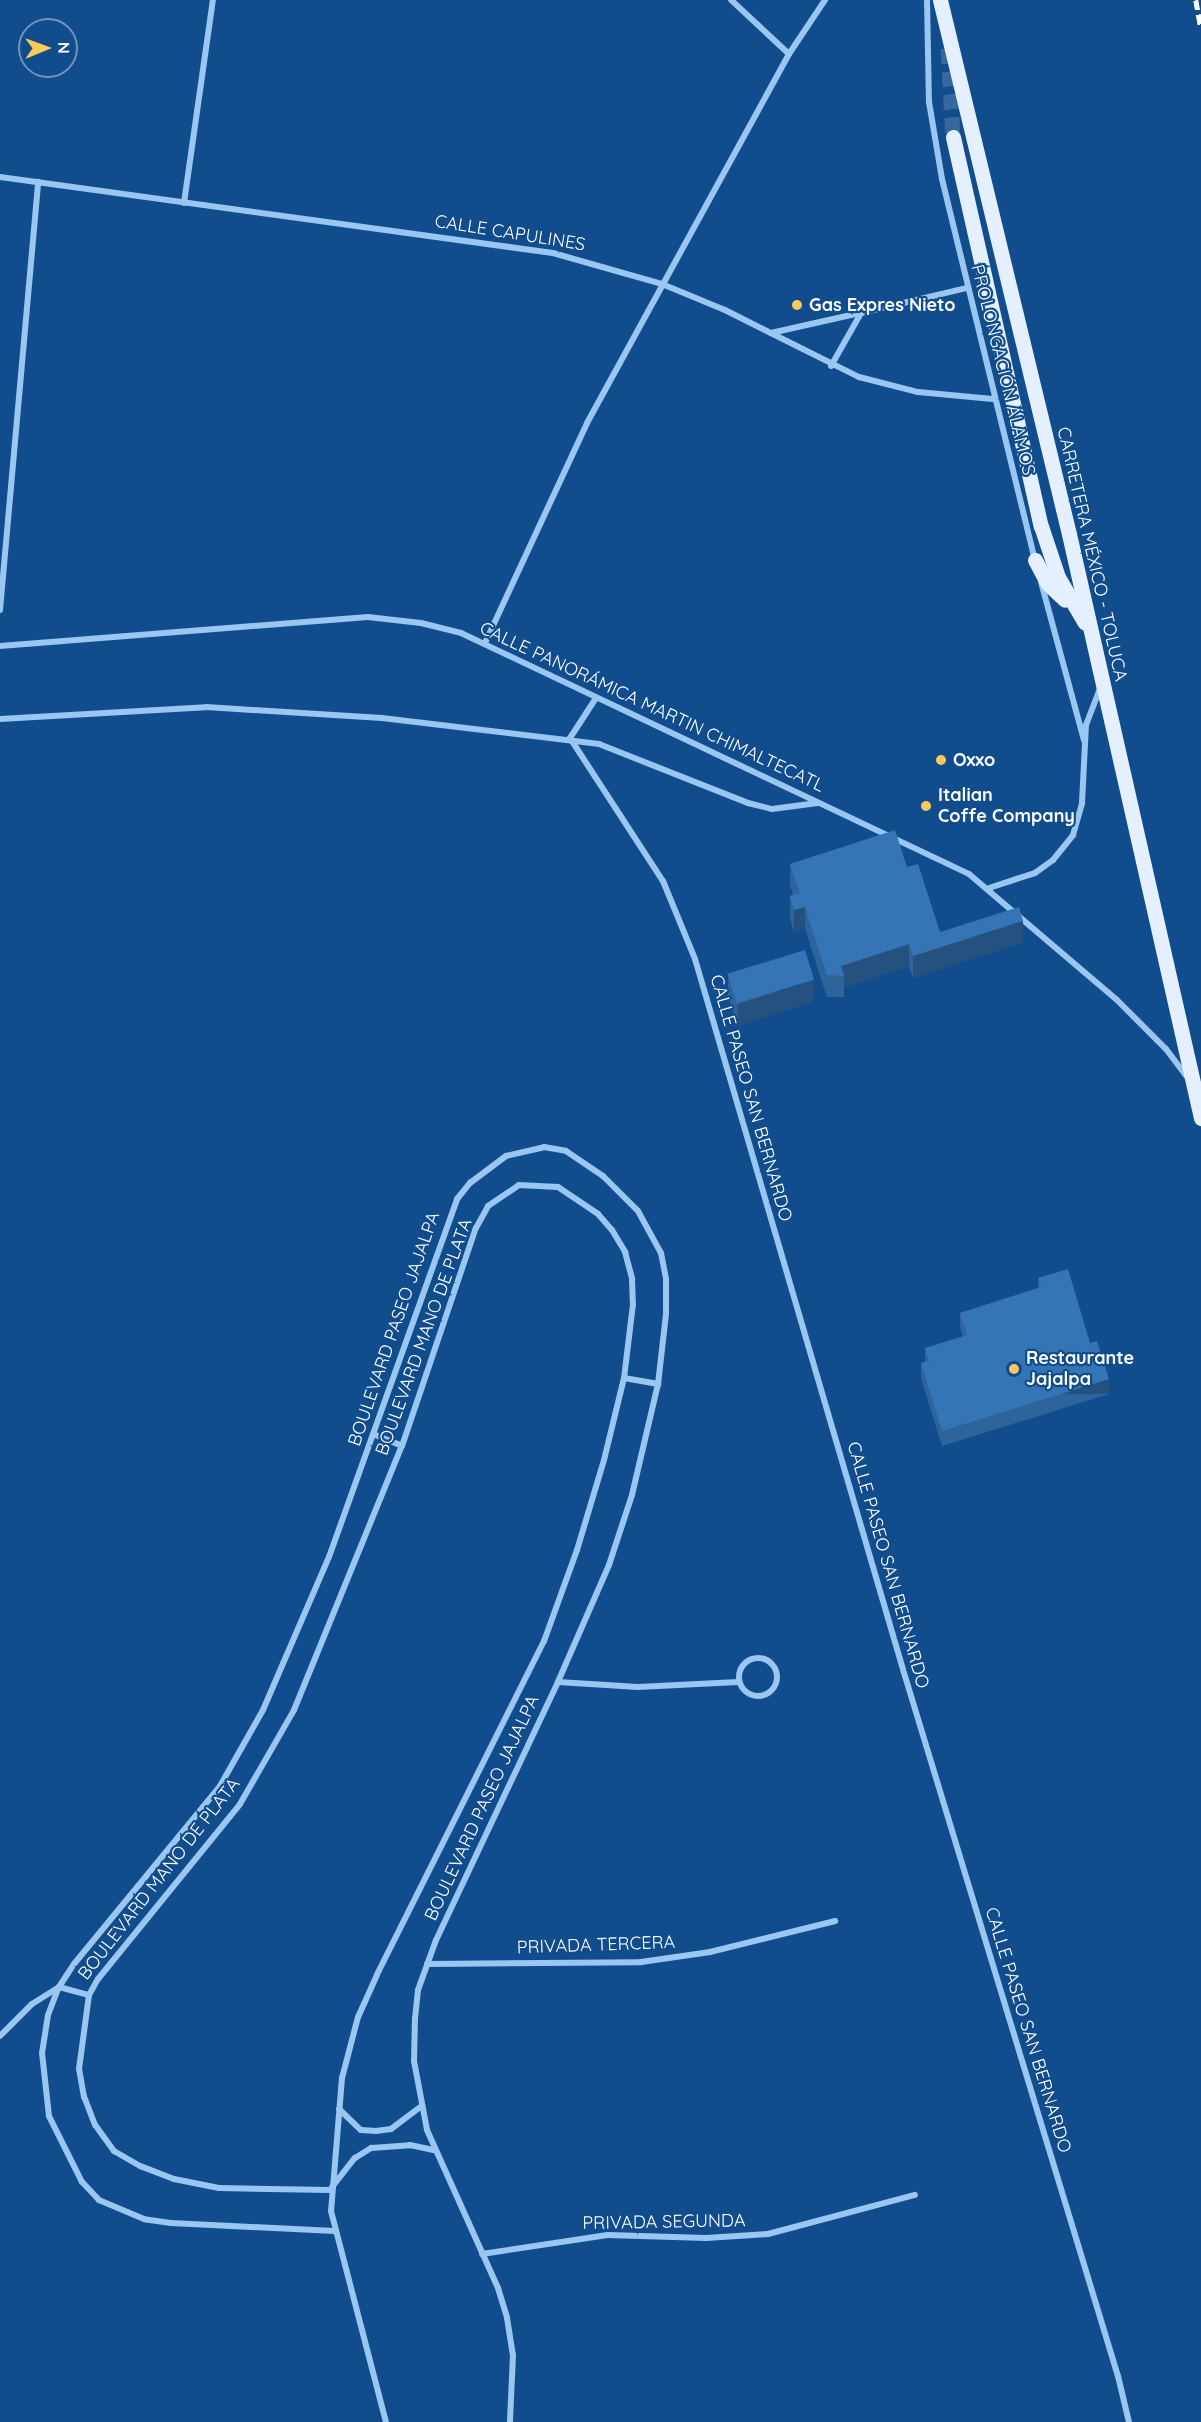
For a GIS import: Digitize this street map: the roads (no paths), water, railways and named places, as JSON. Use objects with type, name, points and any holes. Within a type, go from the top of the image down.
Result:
[{"type":"main road","name":"CARRETERA MÉXICO - TOLUCA","points":[[940,0],[1089,627],[1201,1118]]},
{"type":"main road","points":[[953,137],[1041,526],[1073,606]]},
{"type":"main road","points":[[1035,560],[1053,589],[1073,606],[1089,627]]},
{"type":"street","points":[[184,203],[213,0]]},
{"type":"street","points":[[731,0],[789,54]]},
{"type":"street","points":[[484,643],[587,423],[789,54],[825,0]]},
{"type":"street","name":"PROLONGACIÓN ÁLAMOS","points":[[927,0],[932,120],[967,288],[993,399],[1084,740]]},
{"type":"street","name":"CALLE CAPULINES","points":[[0,177],[513,246],[601,264],[662,284],[770,334],[831,366],[918,392],[993,399]]},
{"type":"street","points":[[0,609],[38,182]]},
{"type":"street","points":[[770,334],[967,288]]},
{"type":"street","points":[[831,366],[861,313]]},
{"type":"street","name":"CALLE PANORÁMICA MARTIN CHIMALTECATL","points":[[0,646],[368,617],[421,622],[484,643],[818,803],[952,864],[989,888],[1125,1008],[1166,1049],[1194,1087]]},
{"type":"street","name":"PROLONGACIÓN ÁLAMOS","points":[[989,888],[1035,873],[1065,848],[1079,821],[1082,803],[1084,740],[1089,712],[1101,685]]},
{"type":"street","points":[[570,738],[596,698]]},
{"type":"street","points":[[0,719],[194,708],[268,710],[382,718],[486,732],[570,738],[600,744],[748,803],[772,808],[818,803]]},
{"type":"street","name":"CALLE PASEO SAN BERNARDO","points":[[570,738],[663,880],[695,959],[1129,2422]]},
{"type":"street","name":"BOULEVARD PASEO JAJALPA","points":[[334,2231],[171,2223],[144,2219],[99,2200],[82,2182],[63,2149],[45,2096],[42,2053],[48,2015],[59,1987],[193,1823],[240,1755],[306,1614],[457,1199],[488,1168],[524,1149],[544,1147],[584,1160],[638,1210],[651,1230],[666,1279],[658,1384],[632,1495],[612,1555],[558,1682],[427,1964],[415,2018],[414,2061],[420,2107],[434,2150],[498,2288],[508,2327],[513,2355],[510,2422]]},
{"type":"street","name":"BOULEVARD MANO DE PLATA","points":[[330,2190],[219,2188],[174,2179],[140,2166],[114,2151],[95,2125],[84,2097],[79,2069],[88,1995],[98,1978],[212,1841],[279,1739],[402,1446],[476,1228],[489,1206],[519,1185],[558,1187],[576,1197],[612,1230],[625,1252],[633,1304],[624,1378],[604,1460],[562,1597],[520,1691],[358,2017],[342,2078],[330,2190],[334,2231],[386,2422]]},
{"type":"street","points":[[624,1378],[658,1384]]},
{"type":"street","points":[[373,1434],[402,1446]]},
{"type":"street","points":[[558,1682],[650,1687],[738,1682],[753,1696],[763,1696],[777,1682],[777,1671],[772,1662],[752,1657],[743,1662],[738,1682]]},
{"type":"street","name":"PRIVADA TERCERA","points":[[427,1964],[608,1963],[676,1958],[835,1921]]},
{"type":"street","points":[[0,2036],[32,2004],[59,1987],[88,1995]]},
{"type":"street","points":[[338,2109],[355,2126],[375,2131],[391,2129],[420,2107]]},
{"type":"street","points":[[330,2190],[342,2171],[371,2148],[410,2145],[434,2150]]},
{"type":"street","name":"PRIVADA SEGUNDA","points":[[482,2254],[608,2235],[706,2238],[768,2234],[915,2195]]},
{"type":"tunnel","points":[[948,48],[953,137]]},
{"type":"railway","points":[[1196,0],[1201,28]]},
{"type":"place","name":"Gas Expres Nieto","points":[[797,305]]},
{"type":"place","name":"Oxxo","points":[[941,760]]},
{"type":"place","name":"Italian Coffe Company","points":[[926,806]]},
{"type":"place","name":"Restaurante Jajalpa","points":[[1014,1369]]}]
